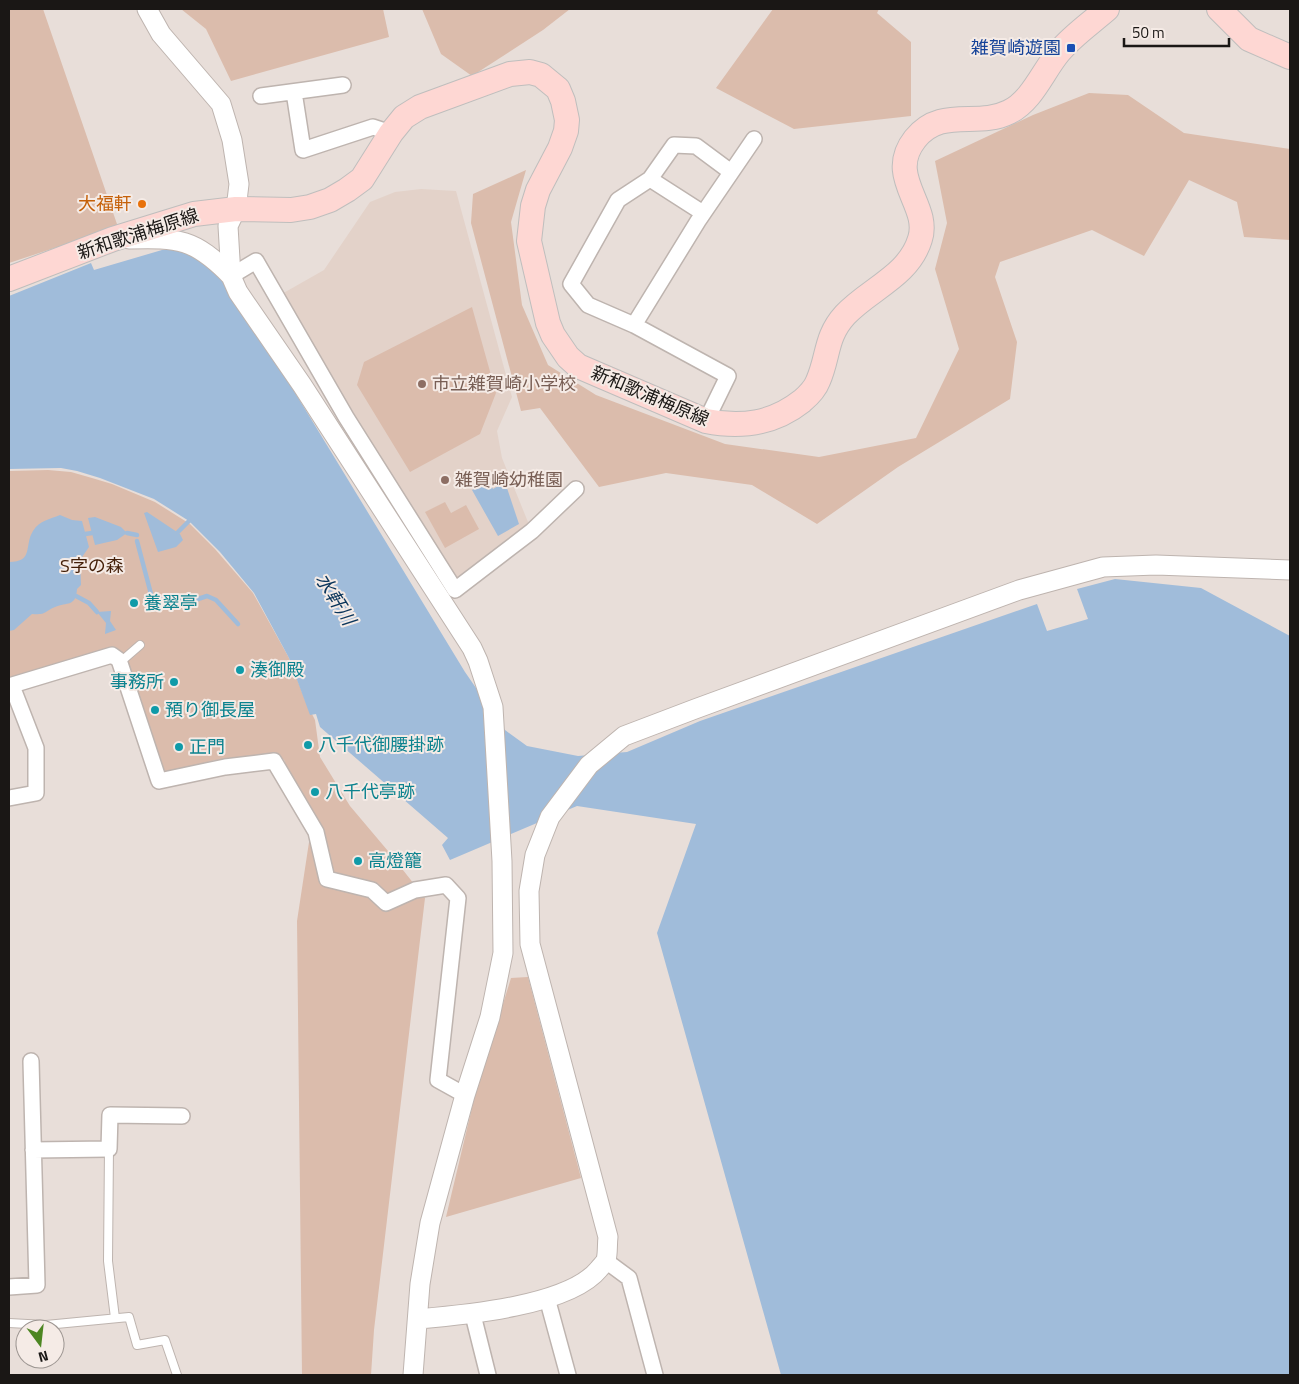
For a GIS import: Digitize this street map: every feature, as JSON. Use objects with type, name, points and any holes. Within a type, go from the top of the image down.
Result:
[{"type":"main road","name":"新和歌浦梅原線","points":[[9,278],[113,239],[194,214],[236,209],[290,210],[310,207],[330,200],[362,178],[404,117],[420,108],[510,74],[530,72],[541,75],[558,90],[564,101],[567,120],[566,131],[556,157],[538,190],[532,213],[529,241],[546,314],[553,335],[568,357],[578,366],[706,422],[742,425],[761,422],[780,416],[810,394],[818,382],[826,359],[830,336],[839,322],[855,304],[896,276],[916,250],[921,238],[922,223],[904,176],[905,156],[915,139],[929,126],[951,118],[988,119],[1010,112],[1026,98],[1059,51],[1106,9]]},
{"type":"main road","points":[[1219,9],[1249,40],[1290,57]]},
{"type":"street","points":[[147,9],[161,34],[221,104],[232,140],[239,184],[236,209],[228,226],[230,276]]},
{"type":"street","points":[[261,96],[344,85]]},
{"type":"street","points":[[294,92],[303,150],[373,127],[392,132]]},
{"type":"street","points":[[634,325],[703,213],[754,139]]},
{"type":"street","points":[[706,422],[728,376],[634,325],[588,305],[571,284],[618,200],[650,179],[674,145],[696,146],[731,172]]},
{"type":"street","points":[[650,179],[703,213]]},
{"type":"street","points":[[113,239],[170,238],[196,246],[216,261],[230,276],[238,292],[302,385],[466,640],[478,661],[493,707],[502,862],[503,953],[490,1017],[464,1095],[430,1223],[420,1284],[413,1375]]},
{"type":"street","points":[[230,276],[256,261],[455,590],[532,531],[576,489]]},
{"type":"street","points":[[302,385],[323,372]]},
{"type":"street","points":[[418,1320],[473,1315],[547,1298],[578,1287],[593,1277],[606,1260],[608,1237],[530,944],[529,891],[535,855],[550,817],[568,791],[590,765],[624,736],[694,708],[1019,590],[1103,567],[1156,565],[1290,570]]},
{"type":"street","points":[[9,798],[36,793],[36,748],[10,686],[112,655],[119,660],[159,781],[225,767],[274,761],[316,832],[327,879],[372,890],[386,903],[415,890],[446,885],[458,898],[438,1080],[464,1095]]},
{"type":"street","points":[[9,1286],[37,1285],[31,1061]]},
{"type":"street","points":[[33,1150],[108,1149],[110,1115],[182,1116]]},
{"type":"street","points":[[606,1260],[628,1278],[656,1375]]},
{"type":"street","points":[[547,1298],[568,1375]]},
{"type":"street","points":[[473,1315],[488,1375]]},
{"type":"lane","points":[[119,660],[125,658],[140,645]]},
{"type":"lane","points":[[108,1145],[108,1261],[115,1318]]},
{"type":"lane","points":[[9,1323],[46,1325],[129,1317],[137,1346],[165,1340],[177,1375]]},
{"type":"shaded area","name":"市立雑賀崎小学校","points":[[421,189],[456,191],[512,397],[497,431],[502,458],[530,527],[456,581],[280,295],[324,270],[370,202],[395,192]]},
{"type":"green space","points":[[9,9],[43,9],[118,227],[9,263]]},
{"type":"green space","points":[[181,9],[383,9],[389,37],[231,81],[206,29]]},
{"type":"green space","points":[[422,9],[570,9],[543,30],[472,76],[441,54]]},
{"type":"green space","points":[[773,9],[879,9],[877,13],[911,42],[911,116],[794,129],[716,88]]},
{"type":"green space","points":[[1089,93],[1128,95],[1184,133],[1290,149],[1290,240],[1244,237],[1237,202],[1189,180],[1144,256],[1092,230],[1000,262],[995,277],[1017,342],[1010,399],[898,467],[817,524],[752,485],[666,473],[599,487],[540,408],[521,411],[471,223],[473,194],[526,170],[511,222],[522,305],[548,365],[596,395],[725,444],[819,457],[916,438],[959,349],[935,269],[947,223],[935,161],[1033,115]]},
{"type":"green space","points":[[472,307],[496,393],[480,434],[410,472],[357,385],[364,362]]},
{"type":"green space","name":"S字の森","points":[[48,470],[71,472],[92,478],[112,484],[155,502],[190,524],[215,549],[253,593],[289,658],[315,720],[320,757],[350,806],[425,898],[374,1330],[371,1375],[302,1375],[297,921],[313,816],[290,775],[284,760],[279,756],[216,760],[163,773],[123,653],[113,650],[9,681],[9,471]]},
{"type":"green space","points":[[445,502],[451,513],[466,505],[479,529],[445,548],[425,512]]},
{"type":"green space","points":[[528,977],[581,1178],[446,1217],[476,1091],[511,978]]},
{"type":"water","name":"水軒川","points":[[179,249],[221,271],[465,672],[505,730],[527,746],[578,756],[627,752],[700,721],[1037,604],[1047,631],[1088,619],[1077,589],[1115,579],[1201,588],[1290,636],[1290,1375],[781,1375],[657,933],[696,824],[577,806],[450,860],[442,845],[448,838],[320,727],[316,714],[310,715],[289,658],[254,593],[220,552],[189,521],[154,499],[77,471],[61,468],[9,469],[9,296],[91,263],[94,270],[162,250]]},
{"type":"water","points":[[488,480],[493,489],[505,482],[519,524],[498,536],[472,490]]},
{"type":"water","points":[[147,512],[180,534],[183,540],[176,547],[158,552],[144,513]]},
{"type":"water","points":[[60,515],[72,520],[82,521],[89,547],[80,560],[81,585],[77,589],[75,599],[43,614],[32,614],[14,630],[9,631],[9,562],[17,561],[25,556],[30,536],[38,525]]},
{"type":"water","points":[[95,517],[121,527],[127,533],[117,540],[95,545],[88,518]]},
{"type":"water","points":[[111,611],[110,621],[116,630],[105,634],[106,623],[97,612]]},
{"type":"waterway","points":[[178,532],[189,521]]},
{"type":"waterway","points":[[85,534],[92,533]]},
{"type":"waterway","points":[[127,533],[137,535]]},
{"type":"waterway","points":[[137,541],[155,609]]},
{"type":"waterway","points":[[76,596],[89,603],[97,612]]},
{"type":"waterway","points":[[153,601],[172,597],[183,601],[192,601],[207,596],[216,600],[238,624]]},
{"type":"place","name":"雑賀崎遊園","points":[[1071,48]]},
{"type":"place","name":"大福軒","points":[[142,204]]},
{"type":"place","name":"市立雑賀崎小学校","points":[[422,384]]},
{"type":"place","name":"雑賀崎幼稚園","points":[[445,480]]},
{"type":"place","name":"養翠亭","points":[[134,603]]},
{"type":"place","name":"湊御殿","points":[[240,670]]},
{"type":"place","name":"事務所","points":[[174,682]]},
{"type":"place","name":"預り御長屋","points":[[155,710]]},
{"type":"place","name":"八千代御腰掛跡","points":[[308,745]]},
{"type":"place","name":"正門","points":[[179,747]]},
{"type":"place","name":"八千代亭跡","points":[[315,792]]},
{"type":"place","name":"高燈籠","points":[[358,861]]}]
